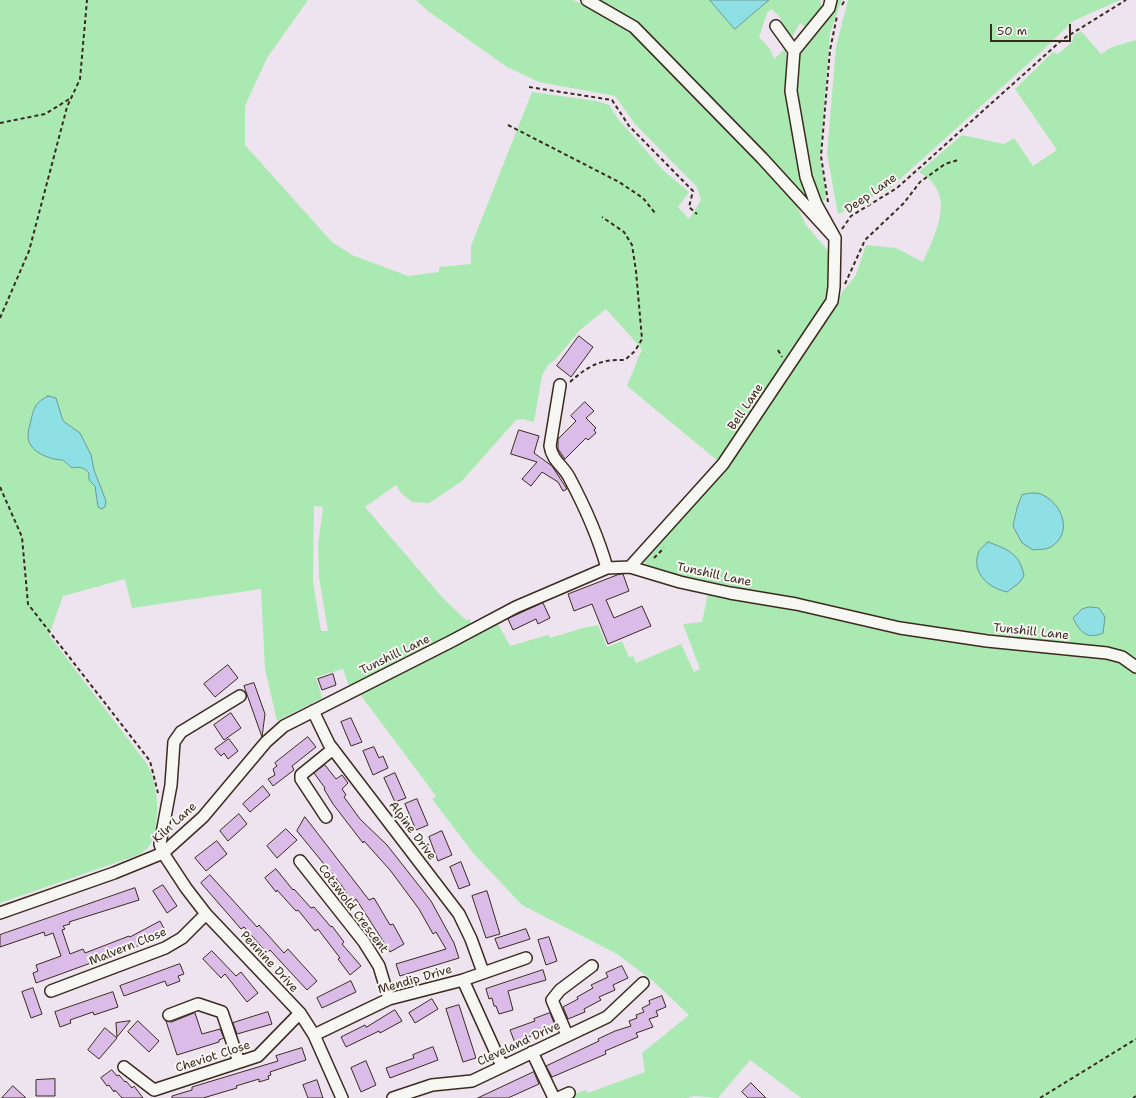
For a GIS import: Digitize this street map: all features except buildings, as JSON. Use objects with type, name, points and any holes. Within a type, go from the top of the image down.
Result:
[{"type":"street","points":[[587,0],[634,27],[762,158],[835,238]]},
{"type":"street","points":[[831,0],[829,8],[794,51],[791,91],[806,177],[816,204],[835,238]]},
{"type":"street","points":[[776,26],[794,51]]},
{"type":"street","name":"Bell Lane","points":[[630,567],[724,464],[832,301],[835,238]]},
{"type":"street","points":[[560,388],[550,446],[551,451],[556,461],[568,474],[586,508],[601,546],[607,568]]},
{"type":"street","name":"Tunshill Lane","points":[[313,711],[516,607],[607,568],[630,567],[680,582],[730,593],[796,604],[900,628],[987,641],[1107,653],[1122,658],[1136,667]]},
{"type":"street","points":[[163,853],[160,844],[171,785],[174,742],[181,732],[240,696]]},
{"type":"street","name":"Alpine Drive","points":[[313,711],[333,749],[459,914],[471,938],[483,972]]},
{"type":"street","name":"Kiln Lane","points":[[0,913],[114,873],[163,853],[203,817],[275,732],[313,711]]},
{"type":"street","points":[[326,817],[301,779],[301,775],[333,749]]},
{"type":"street","name":"Pennine Drive","points":[[163,853],[186,888],[206,914],[300,1013],[314,1035],[342,1098]]},
{"type":"street","name":"Cotswold Crescent","points":[[300,861],[364,942],[379,966],[389,999]]},
{"type":"street","name":"Malvern Close","points":[[56,992],[165,948],[182,938],[206,914]]},
{"type":"street","name":"Mendip Drive","points":[[314,1035],[389,999],[463,980],[526,958]]},
{"type":"street","points":[[567,1035],[552,1000],[560,990],[592,966]]},
{"type":"street","points":[[463,980],[502,1066]]},
{"type":"street","name":"Cleveland Drive","points":[[393,1098],[432,1085],[472,1081],[607,1017],[643,983]]},
{"type":"street","points":[[169,1015],[198,1004],[222,1012],[239,1062]]},
{"type":"street","name":"Cheviot Close","points":[[124,1067],[154,1090],[258,1056],[300,1013]]},
{"type":"street","points":[[532,1052],[554,1098]]},
{"type":"path","points":[[0,318],[28,251],[67,107],[80,79],[87,0]]},
{"type":"path","points":[[840,7],[845,0]]},
{"type":"path","name":"Deep Lane","points":[[835,238],[851,216],[897,188],[1063,39],[1126,0]]},
{"type":"path","name":"Deep Lane","points":[[829,209],[827,184],[821,156],[830,50],[834,25],[838,13]]},
{"type":"path","points":[[528,87],[612,100],[629,126],[693,191],[689,207],[697,214]]},
{"type":"path","points":[[0,123],[45,114],[71,98]]},
{"type":"path","points":[[508,125],[619,182],[643,198],[655,213]]},
{"type":"path","points":[[833,293],[845,283],[864,240],[904,203],[920,182],[945,164],[958,160]]},
{"type":"path","points":[[560,388],[588,367],[612,360],[625,360],[635,351],[642,339],[640,300],[632,245],[624,232],[602,217]]},
{"type":"path","points":[[0,487],[22,537],[28,604],[150,761],[158,794]]},
{"type":"path","points":[[1040,1098],[1136,1039]]},
{"type":"green space","points":[[0,0],[308,0],[267,58],[245,106],[245,145],[332,242],[352,255],[408,276],[439,272],[439,267],[471,264],[471,246],[532,92],[597,101],[609,105],[619,120],[664,171],[689,192],[678,207],[689,219],[701,200],[697,187],[635,124],[615,96],[539,82],[507,67],[428,11],[416,0],[573,0],[607,15],[629,28],[793,198],[806,225],[829,252],[827,300],[718,461],[627,386],[642,349],[606,309],[580,330],[556,359],[548,365],[542,375],[534,422],[522,419],[516,420],[462,481],[429,503],[412,502],[401,493],[396,485],[365,507],[442,597],[466,620],[470,619],[471,626],[349,686],[343,669],[316,677],[322,698],[277,721],[265,669],[261,589],[132,608],[125,579],[63,596],[49,635],[147,764],[154,782],[156,793],[157,815],[154,836],[146,850],[138,855],[0,903]],"holes":[[[56,398],[63,421],[80,433],[91,455],[94,470],[106,501],[98,507],[95,486],[89,480],[89,473],[82,468],[72,468],[63,460]],[[314,506],[323,507],[318,545],[319,578],[328,631],[321,631],[313,581]]]},
{"type":"green space","points":[[599,0],[820,0],[822,9],[807,29],[800,23],[791,39],[779,16],[771,9],[767,13],[759,37],[770,49],[774,59],[786,48],[787,93],[810,199],[677,62],[624,14]]},
{"type":"green space","points":[[837,0],[842,0],[830,33],[820,158],[826,197],[824,201],[821,201],[815,189],[805,153],[798,111],[796,74],[798,61],[803,49],[830,14]]},
{"type":"green space","points":[[848,0],[1120,0],[1073,21],[1040,53],[889,189],[838,214],[827,154],[836,47]]},
{"type":"green space","points":[[1081,31],[1101,54],[1112,47],[1136,40],[1136,661],[1107,648],[951,629],[930,630],[739,591],[650,568],[644,562],[724,471],[753,431],[843,291],[856,275],[866,245],[896,248],[923,262],[936,232],[941,211],[938,191],[928,178],[919,172],[962,135],[1004,144],[1014,138],[1033,166],[1057,150],[1015,89],[1053,52],[1058,54],[1072,42],[1074,35]]},
{"type":"green space","points":[[708,593],[753,603],[798,609],[861,626],[901,634],[1030,651],[1101,657],[1120,662],[1136,673],[1136,1098],[801,1098],[750,1060],[718,1098],[694,1096],[687,1098],[565,1098],[586,1090],[588,1093],[645,1072],[642,1053],[689,1015],[653,981],[617,954],[522,905],[474,854],[432,799],[436,796],[359,693],[445,652],[498,624],[510,646],[548,635],[550,638],[598,625],[607,647],[622,641],[629,657],[633,656],[636,663],[681,644],[694,672],[700,669],[683,624],[702,622]]},
{"type":"water","points":[[710,0],[769,0],[735,29]]},
{"type":"water","points":[[48,396],[56,398],[63,421],[80,433],[91,455],[94,470],[106,501],[105,507],[101,509],[98,507],[95,486],[89,480],[89,473],[87,471],[79,467],[72,468],[63,460],[46,457],[31,446],[28,431],[32,415],[38,403]]},
{"type":"water","points":[[1031,493],[1043,495],[1056,505],[1063,520],[1062,534],[1058,541],[1049,548],[1033,550],[1022,543],[1013,526],[1022,495]]},
{"type":"water","points":[[988,542],[1012,553],[1022,568],[1024,576],[1019,583],[1007,592],[988,583],[977,568],[979,552]]},
{"type":"water","points":[[1090,607],[1099,608],[1105,617],[1103,633],[1093,636],[1081,631],[1073,618],[1082,609]]}]
